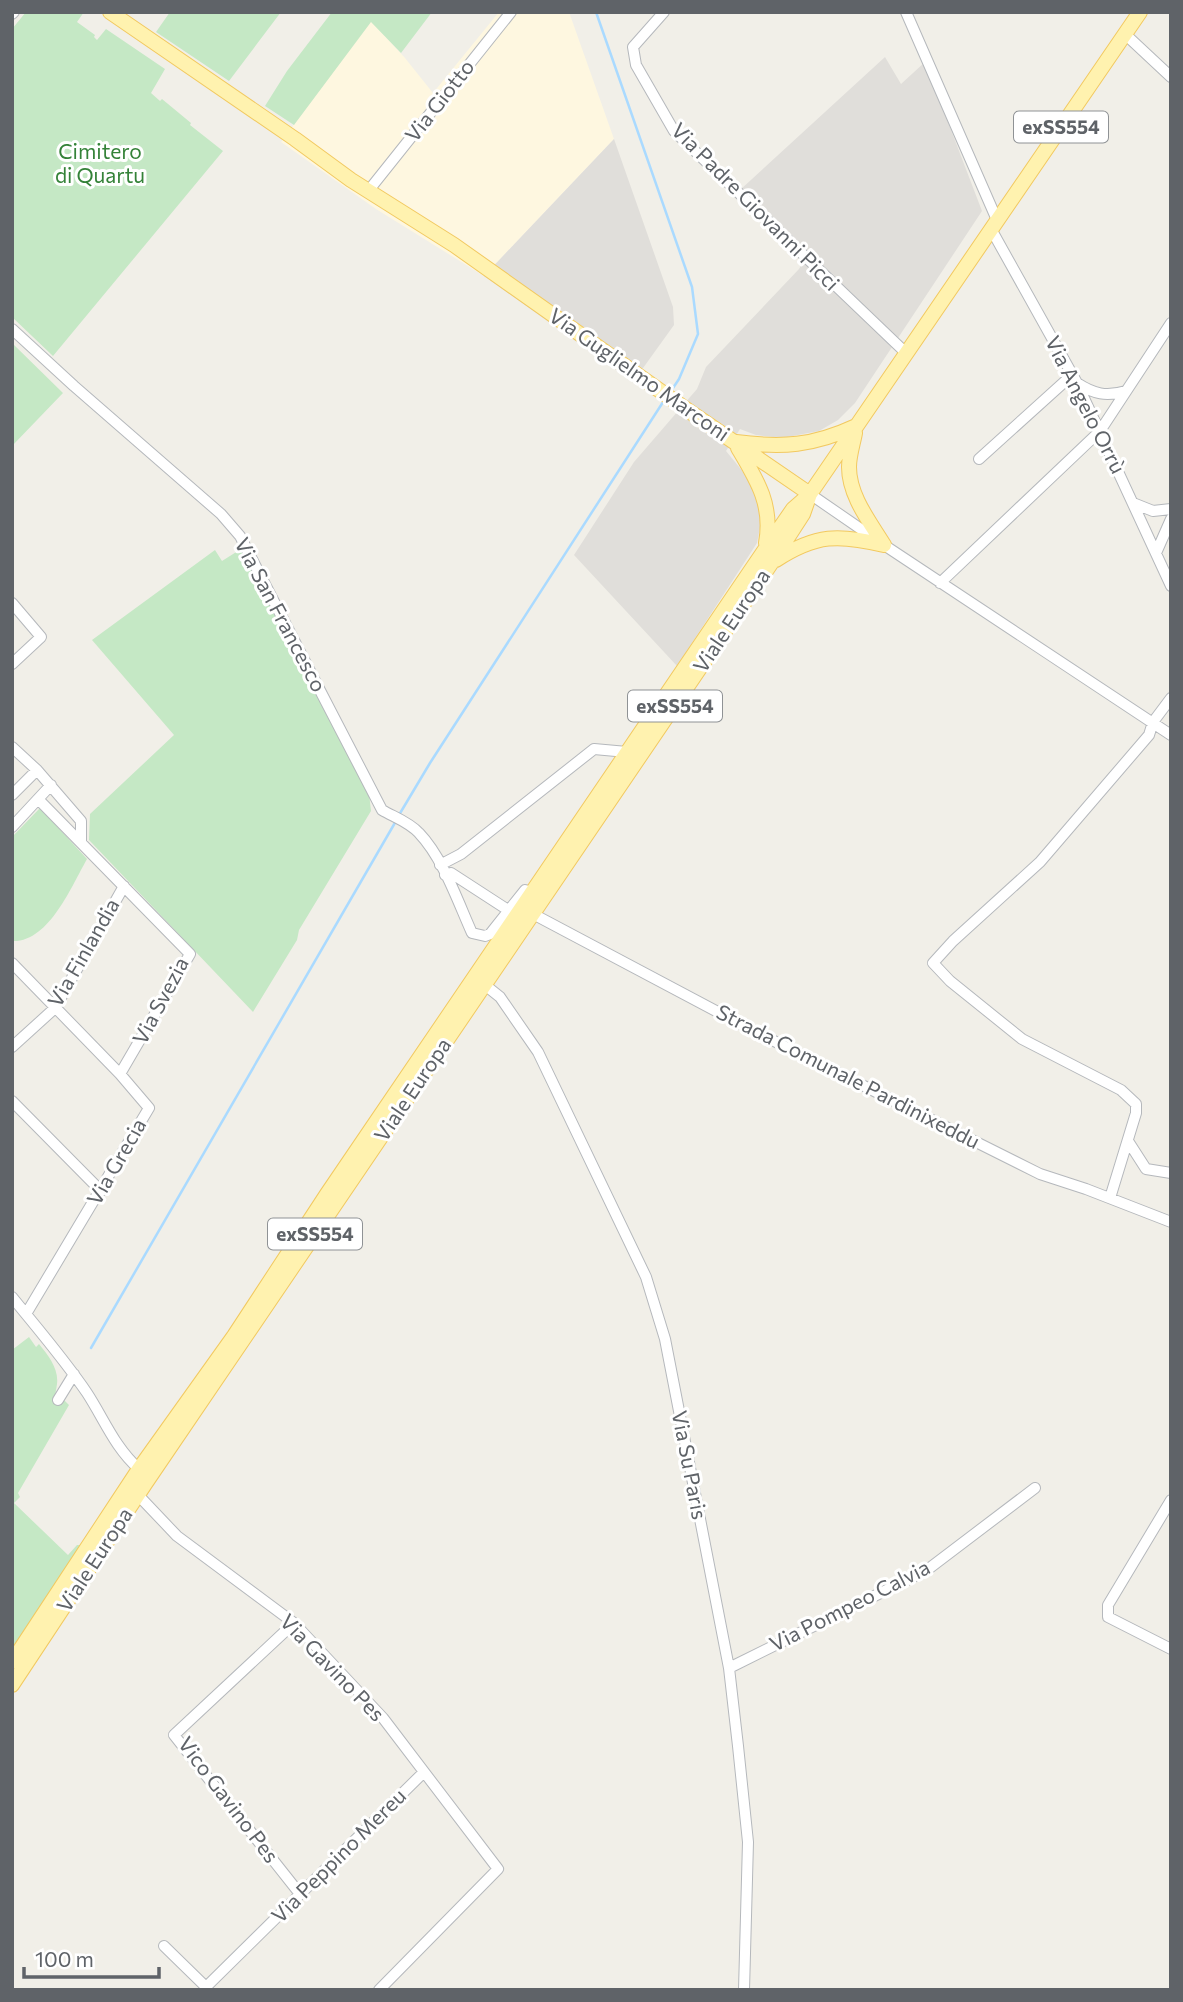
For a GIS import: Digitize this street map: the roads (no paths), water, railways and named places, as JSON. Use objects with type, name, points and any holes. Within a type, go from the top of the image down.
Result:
[{"type":"main road","name":"Via Guglielmo Marconi","points":[[110,12],[400,213],[454,245],[810,494]]},
{"type":"main road","name":"Viale Europa","points":[[12,1685],[138,1494],[533,914],[768,557],[793,509],[810,494],[1140,12]]},
{"type":"main road","points":[[733,441],[796,446],[838,434],[857,425]]},
{"type":"main road","points":[[857,425],[849,464],[850,478],[863,511],[884,545]]},
{"type":"main road","points":[[733,441],[760,488],[767,507],[768,557],[819,538],[853,538],[884,545]]},
{"type":"main road","name":"Viale Europa","points":[[12,1662],[139,1469],[234,1336],[628,752],[768,557]]},
{"type":"street","name":"Via Giotto","points":[[369,190],[511,12]]},
{"type":"street","name":"Via Padre Giovanni Picci","points":[[664,12],[633,47],[636,65],[674,131],[906,353]]},
{"type":"street","name":"Via Angelo Orrù","points":[[906,12],[994,224],[1075,379],[1171,586]]},
{"type":"street","points":[[1125,34],[1171,77]]},
{"type":"street","points":[[940,583],[1100,431],[1171,323]]},
{"type":"street","name":"Via San Francesco","points":[[12,329],[221,514],[240,536],[382,810],[418,832],[442,870],[472,933],[485,936],[490,934],[525,890],[533,892]]},
{"type":"street","points":[[979,459],[1075,379],[1096,394],[1126,391]]},
{"type":"street","name":"Via Guglielmo Marconi","points":[[810,494],[1171,735]]},
{"type":"street","points":[[1133,503],[1153,511],[1171,509]]},
{"type":"street","points":[[1156,553],[1171,519]]},
{"type":"street","points":[[12,603],[41,637],[12,664]]},
{"type":"street","points":[[1110,1198],[1136,1113],[1136,1104],[1121,1090],[1023,1039],[950,981],[933,963],[1040,862],[1140,747],[1149,735],[1153,722],[1171,698]]},
{"type":"street","name":"Via Svezia","points":[[12,747],[51,785],[81,821],[81,842]]},
{"type":"street","points":[[442,870],[594,749],[628,752]]},
{"type":"street","points":[[12,795],[37,770]]},
{"type":"street","points":[[12,827],[51,785]]},
{"type":"street","name":"Via Svezia","points":[[38,799],[190,954],[120,1074]]},
{"type":"street","points":[[442,870],[508,910]]},
{"type":"street","name":"Via Finlandia","points":[[12,1047],[55,1008],[124,886]]},
{"type":"street","name":"Strada Comunale Pardinixeddu","points":[[533,914],[748,1028],[1040,1174],[1171,1222]]},
{"type":"street","name":"Via Grecia","points":[[12,963],[120,1074],[149,1108],[26,1314]]},
{"type":"street","name":"Via Su Paris","points":[[485,985],[500,997],[538,1052],[646,1277],[665,1339],[729,1668],[748,1842],[744,1990]]},
{"type":"street","points":[[12,1101],[101,1191]]},
{"type":"street","points":[[1128,1140],[1146,1169],[1171,1173]]},
{"type":"street","points":[[12,1297],[74,1374],[111,1437],[139,1469]]},
{"type":"street","points":[[58,1400],[74,1374]]},
{"type":"street","name":"Via Pompeo Calvia","points":[[729,1668],[927,1570],[1035,1488]]},
{"type":"street","name":"Via Gavino Pes","points":[[138,1494],[177,1536],[294,1623],[383,1718],[498,1869],[379,1990]]},
{"type":"street","points":[[1171,1500],[1108,1605],[1108,1618],[1171,1649]]},
{"type":"street","name":"Vico Gavino Pes","points":[[294,1623],[174,1735],[300,1894]]},
{"type":"street","name":"Via Peppino Mereu","points":[[164,1947],[206,1987],[424,1772]]},
{"type":"waterway","points":[[596,12],[692,287],[698,334],[671,391]]},
{"type":"waterway","points":[[399,815],[665,399]]},
{"type":"waterway","points":[[91,1348],[396,821]]},
{"type":"park label","name":"Cimitero di Quartu","points":[[100,164]]}]
